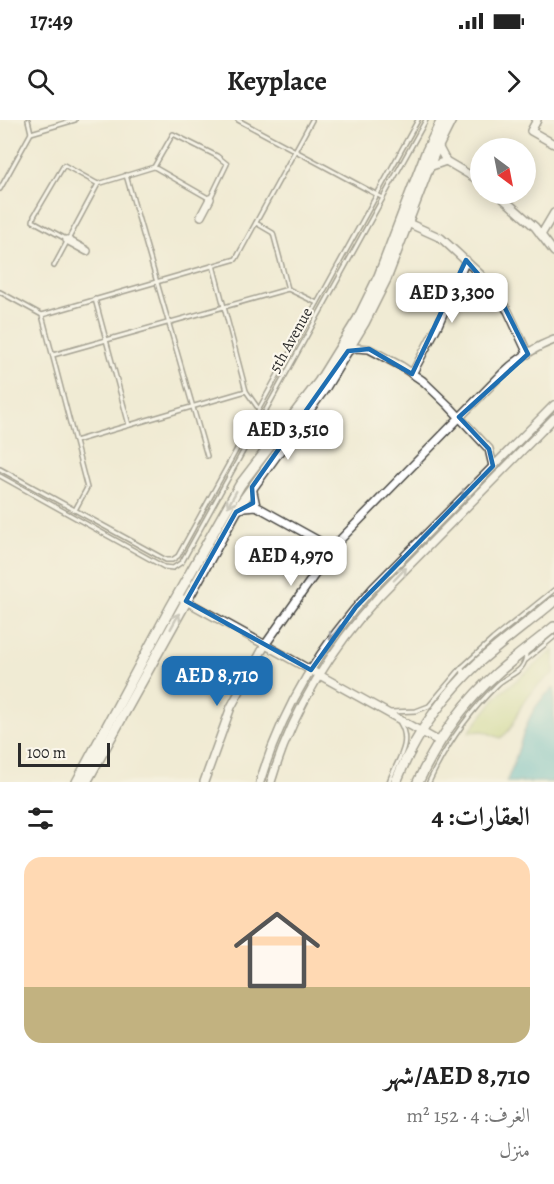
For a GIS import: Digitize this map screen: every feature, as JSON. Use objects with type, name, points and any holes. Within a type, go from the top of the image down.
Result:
[{"type":"main road","points":[[77,782],[177,596],[240,485],[320,382],[358,320],[379,276],[426,153],[442,120]]},
{"type":"main road","points":[[86,782],[236,512],[326,386],[360,332],[386,279],[429,167],[451,120]]},
{"type":"main road","points":[[396,782],[412,748],[442,704],[463,679],[481,661],[554,601]]},
{"type":"main road","points":[[418,782],[430,757],[456,718],[480,690],[554,627]]},
{"type":"street","points":[[537,120],[531,131],[554,144]]},
{"type":"street","points":[[438,146],[446,161],[470,175]]},
{"type":"street","points":[[429,167],[446,161]]},
{"type":"street","points":[[201,216],[210,199]]},
{"type":"street","points":[[510,204],[541,235],[554,252]]},
{"type":"street","points":[[541,235],[554,213]]},
{"type":"street","points":[[408,223],[441,238],[481,275],[508,311],[528,354]]},
{"type":"street","points":[[67,240],[87,251]]},
{"type":"street","points":[[412,374],[438,325],[466,260]]},
{"type":"street","points":[[360,332],[369,349]]},
{"type":"street","points":[[204,782],[231,707],[265,645],[337,543],[503,373],[540,346],[554,340]]},
{"type":"street","points":[[348,351],[356,348],[369,349],[423,381],[489,449],[493,465]]},
{"type":"street","points":[[260,782],[285,718],[331,639],[356,607],[554,405]]},
{"type":"street","points":[[271,782],[298,712],[319,674],[343,639],[379,596],[554,418]]},
{"type":"street","points":[[489,449],[506,452]]},
{"type":"street","points":[[252,487],[256,506]]},
{"type":"street","points":[[236,512],[244,507],[256,506],[327,545],[337,543]]},
{"type":"street","points":[[177,596],[440,742]]},
{"type":"lane","points":[[0,189],[31,133],[28,120]]},
{"type":"lane","points":[[31,133],[75,120]]},
{"type":"lane","points":[[238,120],[383,198]]},
{"type":"lane","points":[[0,292],[42,315],[236,259],[312,120]]},
{"type":"lane","name":"5th Avenue","points":[[75,510],[166,560],[172,560],[178,556],[418,120]]},
{"type":"lane","name":"5th Avenue","points":[[0,476],[165,567],[173,568],[182,562],[426,120]]},
{"type":"lane","points":[[54,266],[98,184],[154,167],[172,134],[217,156],[227,164],[210,199],[154,167]]},
{"type":"lane","points":[[67,240],[33,221],[39,207],[64,165],[98,184]]},
{"type":"lane","points":[[126,175],[207,456]]},
{"type":"lane","points":[[256,223],[273,233],[288,290]]},
{"type":"lane","points":[[213,265],[246,391],[259,409]]},
{"type":"lane","points":[[53,355],[288,290],[317,303]]},
{"type":"lane","points":[[95,299],[129,426]]},
{"type":"lane","points":[[0,469],[75,510],[87,488],[42,315]]},
{"type":"lane","points":[[75,441],[246,391]]},
{"type":"lane","points":[[388,713],[416,711],[429,706],[462,667],[554,590]]},
{"type":"lane","points":[[429,782],[449,744],[482,699],[506,676],[520,670],[526,660],[554,637]]},
{"type":"lane","points":[[526,649],[526,660]]},
{"type":"lane","points":[[462,667],[463,679]]},
{"type":"lane","points":[[389,782],[405,746],[404,729],[398,718]]},
{"type":"highlighted area","points":[[466,260],[502,302],[528,354],[459,417],[489,449],[493,466],[356,607],[311,670],[186,601],[236,512],[253,503],[252,487],[348,351],[369,349],[412,374]]},
{"type":"green space","points":[[554,650],[554,673],[537,686],[526,699],[505,735],[500,738],[483,731],[469,732],[498,695]]},
{"type":"water","points":[[554,688],[554,782],[506,782],[529,719],[543,697]]}]
